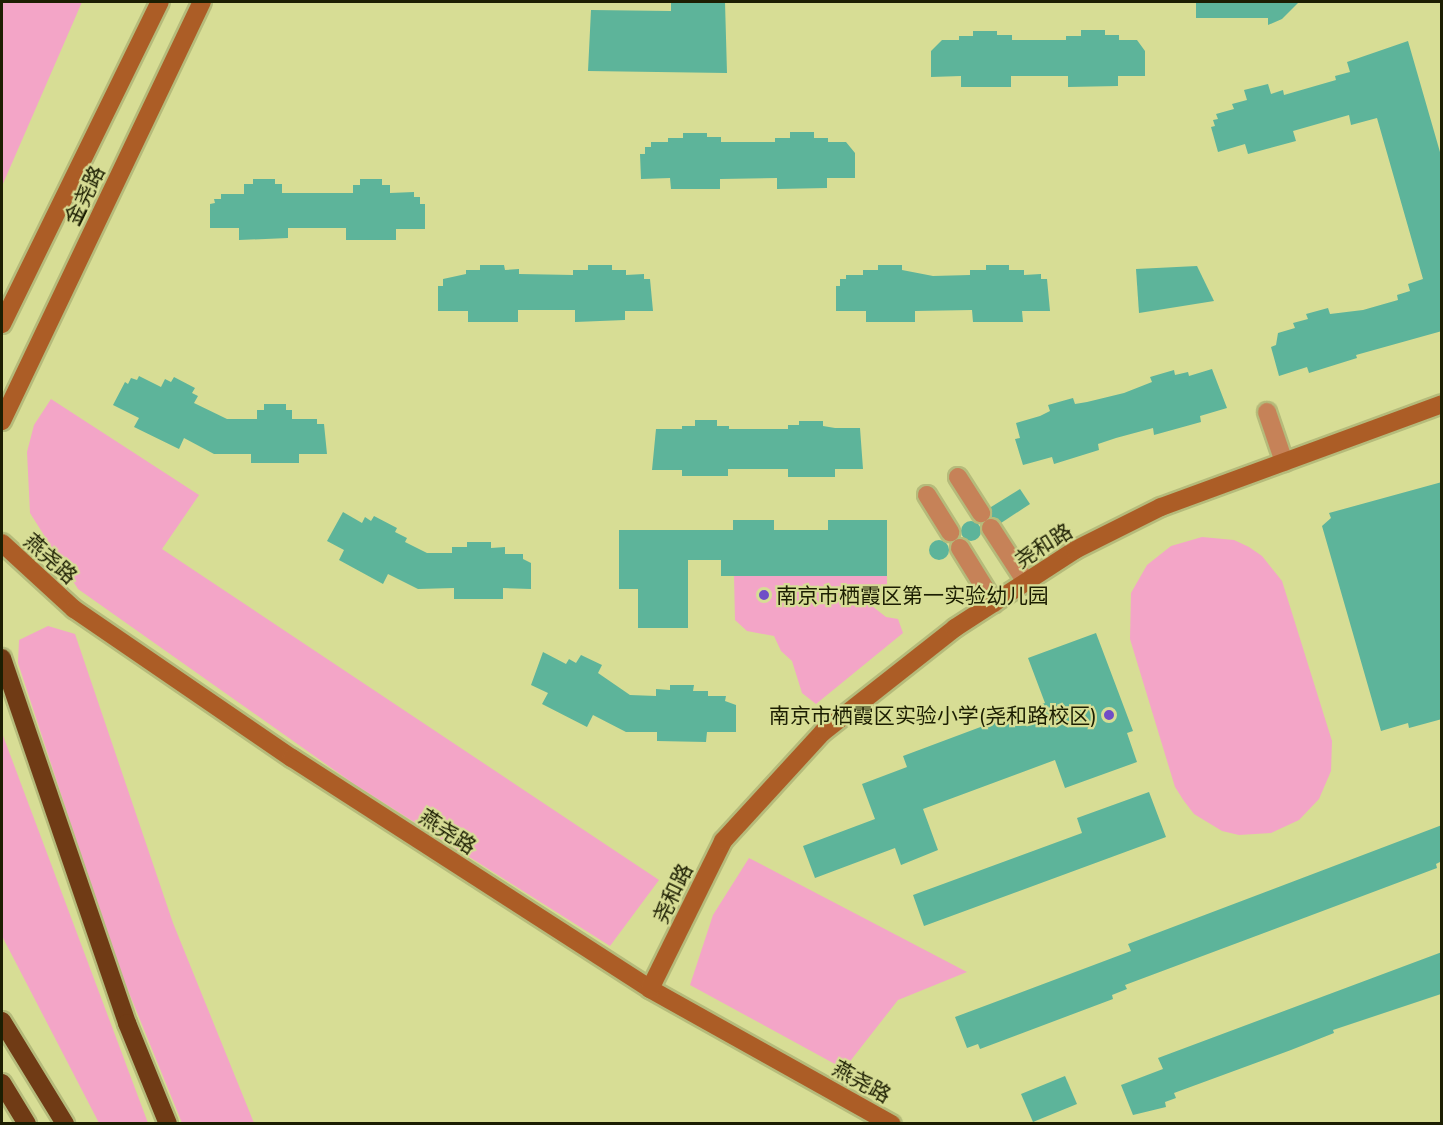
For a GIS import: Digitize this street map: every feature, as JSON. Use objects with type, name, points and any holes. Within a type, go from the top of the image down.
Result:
[{"type":"highway","points":[[2,658],[127,1023],[168,1124]]},
{"type":"highway","points":[[2,1021],[65,1124]]},
{"type":"highway","points":[[2,1083],[27,1124]]},
{"type":"main road","name":"金尧路","points":[[2,324],[160,2]]},
{"type":"main road","name":"金尧路","points":[[4,415],[202,2]]},
{"type":"main road","name":"尧和路","points":[[650,989],[723,841],[823,732],[955,628],[1075,550],[1161,507],[1442,404]]},
{"type":"main road","name":"燕尧路","points":[[2,543],[74,609],[292,758],[650,989],[892,1124]]},
{"type":"street","points":[[1267,412],[1284,462]]},
{"type":"street","points":[[958,477],[981,513]]},
{"type":"street","points":[[927,495],[994,603]]},
{"type":"street","points":[[992,528],[1026,582]]},
{"type":"shaded area","points":[[2,2],[82,2],[2,186]]},
{"type":"shaded area","points":[[51,399],[199,495],[162,549],[659,880],[610,946],[354,784],[78,589],[30,513],[27,452],[34,425]]},
{"type":"shaded area","points":[[1202,537],[1234,540],[1249,547],[1262,556],[1282,581],[1332,741],[1331,771],[1319,799],[1299,820],[1271,833],[1239,835],[1222,831],[1194,814],[1184,801],[1175,787],[1130,639],[1131,593],[1147,565],[1171,546]]},
{"type":"shaded area","points":[[734,576],[887,576],[887,595],[872,606],[886,617],[898,619],[903,633],[816,704],[802,693],[792,661],[781,651],[774,636],[747,631],[735,620]]},
{"type":"shaded area","points":[[48,626],[75,634],[173,923],[254,1123],[182,1123],[114,956],[18,663],[19,640]]},
{"type":"shaded area","points":[[2,733],[148,1123],[99,1123],[2,936]]},
{"type":"shaded area","points":[[749,858],[967,972],[898,1000],[844,1069],[690,985],[713,915]]},
{"type":"building","points":[[671,2],[725,2],[727,73],[588,71],[591,10],[671,11]]},
{"type":"building","points":[[1196,2],[1299,2],[1282,19],[1268,25],[1268,18],[1196,18]]},
{"type":"building","points":[[1081,30],[1105,30],[1105,35],[1119,35],[1119,40],[1137,40],[1145,51],[1145,76],[1118,76],[1118,86],[1068,87],[1068,76],[1011,76],[1011,87],[961,87],[961,76],[931,77],[931,51],[942,40],[959,40],[959,36],[973,36],[973,31],[997,31],[997,35],[1012,35],[1012,40],[1066,40],[1066,36],[1081,36]]},
{"type":"building","points":[[1408,41],[1442,159],[1442,331],[1356,355],[1357,358],[1309,373],[1307,367],[1279,376],[1271,347],[1276,345],[1278,333],[1295,328],[1293,323],[1308,319],[1306,314],[1328,308],[1330,314],[1363,310],[1398,300],[1397,295],[1410,291],[1408,284],[1423,279],[1377,118],[1351,125],[1349,115],[1293,131],[1296,141],[1248,154],[1245,144],[1218,152],[1211,127],[1215,126],[1213,120],[1218,119],[1216,114],[1234,109],[1232,104],[1247,100],[1244,90],[1268,84],[1271,94],[1283,90],[1284,95],[1336,80],[1335,76],[1350,72],[1347,62]]},
{"type":"building","points":[[790,132],[814,132],[814,138],[828,138],[828,142],[846,142],[855,153],[855,178],[827,178],[827,188],[777,189],[777,178],[720,179],[720,189],[671,189],[670,178],[641,179],[640,154],[645,154],[645,147],[651,147],[651,142],[668,142],[668,138],[683,138],[683,133],[707,133],[707,137],[721,137],[721,142],[775,142],[775,138],[790,138]]},
{"type":"building","points":[[253,179],[275,179],[275,184],[282,184],[282,193],[353,193],[353,185],[360,185],[360,179],[382,179],[382,185],[390,185],[390,193],[414,192],[414,197],[420,197],[420,204],[425,204],[425,229],[396,229],[396,240],[346,240],[346,228],[288,228],[288,238],[239,240],[239,228],[210,228],[210,204],[215,203],[214,199],[221,199],[221,194],[244,194],[244,184],[253,184]]},
{"type":"building","points":[[480,265],[504,265],[505,270],[519,269],[519,274],[573,275],[573,270],[588,270],[588,265],[612,265],[612,270],[626,270],[626,275],[644,274],[644,279],[650,279],[653,311],[625,311],[625,320],[575,322],[575,310],[518,310],[518,322],[468,322],[468,311],[438,311],[438,286],[443,286],[443,279],[466,274],[466,270],[480,270]]},
{"type":"building","points":[[878,265],[902,265],[902,270],[933,276],[970,275],[970,270],[986,270],[986,265],[1009,265],[1009,270],[1024,270],[1024,275],[1041,274],[1041,279],[1047,279],[1050,311],[1022,311],[1023,322],[973,322],[972,310],[915,311],[915,322],[866,322],[866,311],[836,311],[836,286],[840,286],[840,279],[846,279],[846,275],[863,275],[863,270],[878,270]]},
{"type":"building","points":[[1197,266],[1214,301],[1139,313],[1136,269]]},
{"type":"building","points":[[1212,369],[1227,408],[1200,416],[1201,422],[1154,435],[1153,428],[1116,438],[1098,444],[1099,450],[1054,464],[1052,457],[1023,465],[1015,439],[1020,438],[1016,423],[1050,411],[1048,405],[1073,398],[1075,404],[1124,393],[1152,382],[1150,377],[1174,370],[1175,375],[1188,372],[1189,376]]},
{"type":"building","points":[[139,376],[161,387],[165,379],[171,382],[174,377],[195,388],[192,393],[198,396],[194,403],[227,419],[257,419],[257,410],[264,410],[264,404],[286,404],[286,410],[292,410],[292,419],[317,419],[317,424],[324,424],[327,454],[299,454],[299,463],[251,463],[251,454],[214,454],[184,438],[179,449],[134,427],[139,418],[113,405],[125,382],[128,384],[131,378],[137,380]]},
{"type":"building","points":[[695,420],[717,420],[717,426],[729,426],[729,429],[788,429],[788,425],[799,425],[799,421],[823,421],[823,426],[835,428],[860,428],[863,469],[835,469],[835,477],[788,477],[788,469],[728,469],[728,476],[682,476],[682,470],[652,470],[656,429],[682,429],[682,426],[695,426]]},
{"type":"building","points":[[1442,482],[1442,719],[1409,728],[1408,723],[1381,731],[1322,526],[1331,518],[1329,513]]},
{"type":"building","points":[[1020,489],[1030,504],[1001,523],[991,517],[991,507]]},
{"type":"building","points":[[343,512],[362,523],[365,517],[371,521],[374,516],[397,528],[395,532],[407,538],[405,542],[427,553],[452,553],[452,547],[467,547],[467,542],[491,542],[491,548],[505,547],[505,554],[523,554],[523,559],[531,563],[531,589],[503,588],[503,599],[454,599],[454,588],[418,589],[388,574],[383,584],[339,560],[344,550],[327,541]]},
{"type":"building","points":[[733,520],[774,520],[774,530],[828,530],[828,520],[887,520],[887,576],[721,576],[721,560],[688,560],[688,628],[638,628],[638,589],[619,589],[619,530],[733,530]]},
{"type":"building","points":[[971,521],[978,524],[981,531],[978,538],[971,541],[964,538],[961,531],[964,524]]},
{"type":"building","points":[[935,540],[943,540],[949,546],[949,554],[943,560],[935,560],[929,554],[929,546]]},
{"type":"building","points":[[1096,633],[1133,731],[1127,733],[1137,762],[1065,788],[1055,760],[923,809],[938,850],[901,865],[895,848],[815,878],[803,846],[875,819],[862,784],[907,767],[903,756],[1045,703],[1028,658]]},
{"type":"building","points":[[543,652],[566,664],[569,659],[576,663],[581,655],[602,665],[598,673],[630,695],[656,696],[656,689],[670,690],[670,685],[694,685],[693,691],[708,691],[708,696],[726,696],[725,701],[736,705],[736,732],[707,732],[706,742],[657,741],[657,732],[626,732],[593,715],[587,727],[542,704],[548,693],[531,685]]},
{"type":"building","points":[[1149,792],[1166,837],[924,926],[913,895],[1082,833],[1077,818]]},
{"type":"building","points":[[1442,825],[1442,861],[1436,864],[1437,868],[1125,985],[1127,989],[1112,995],[1113,999],[980,1049],[978,1044],[967,1048],[955,1017],[1131,951],[1128,944]]},
{"type":"building","points":[[1442,952],[1441,994],[1333,1030],[1334,1033],[1174,1093],[1176,1098],[1165,1102],[1166,1107],[1133,1115],[1121,1085],[1163,1069],[1158,1058]]},
{"type":"building","points":[[1065,1076],[1077,1104],[1033,1122],[1021,1094]]},
{"type":"place","name":"南京市栖霞区第一实验幼儿园","points":[[764,595]]},
{"type":"place","name":"南京市栖霞区实验小学(尧和路校区)","points":[[1109,715]]}]
